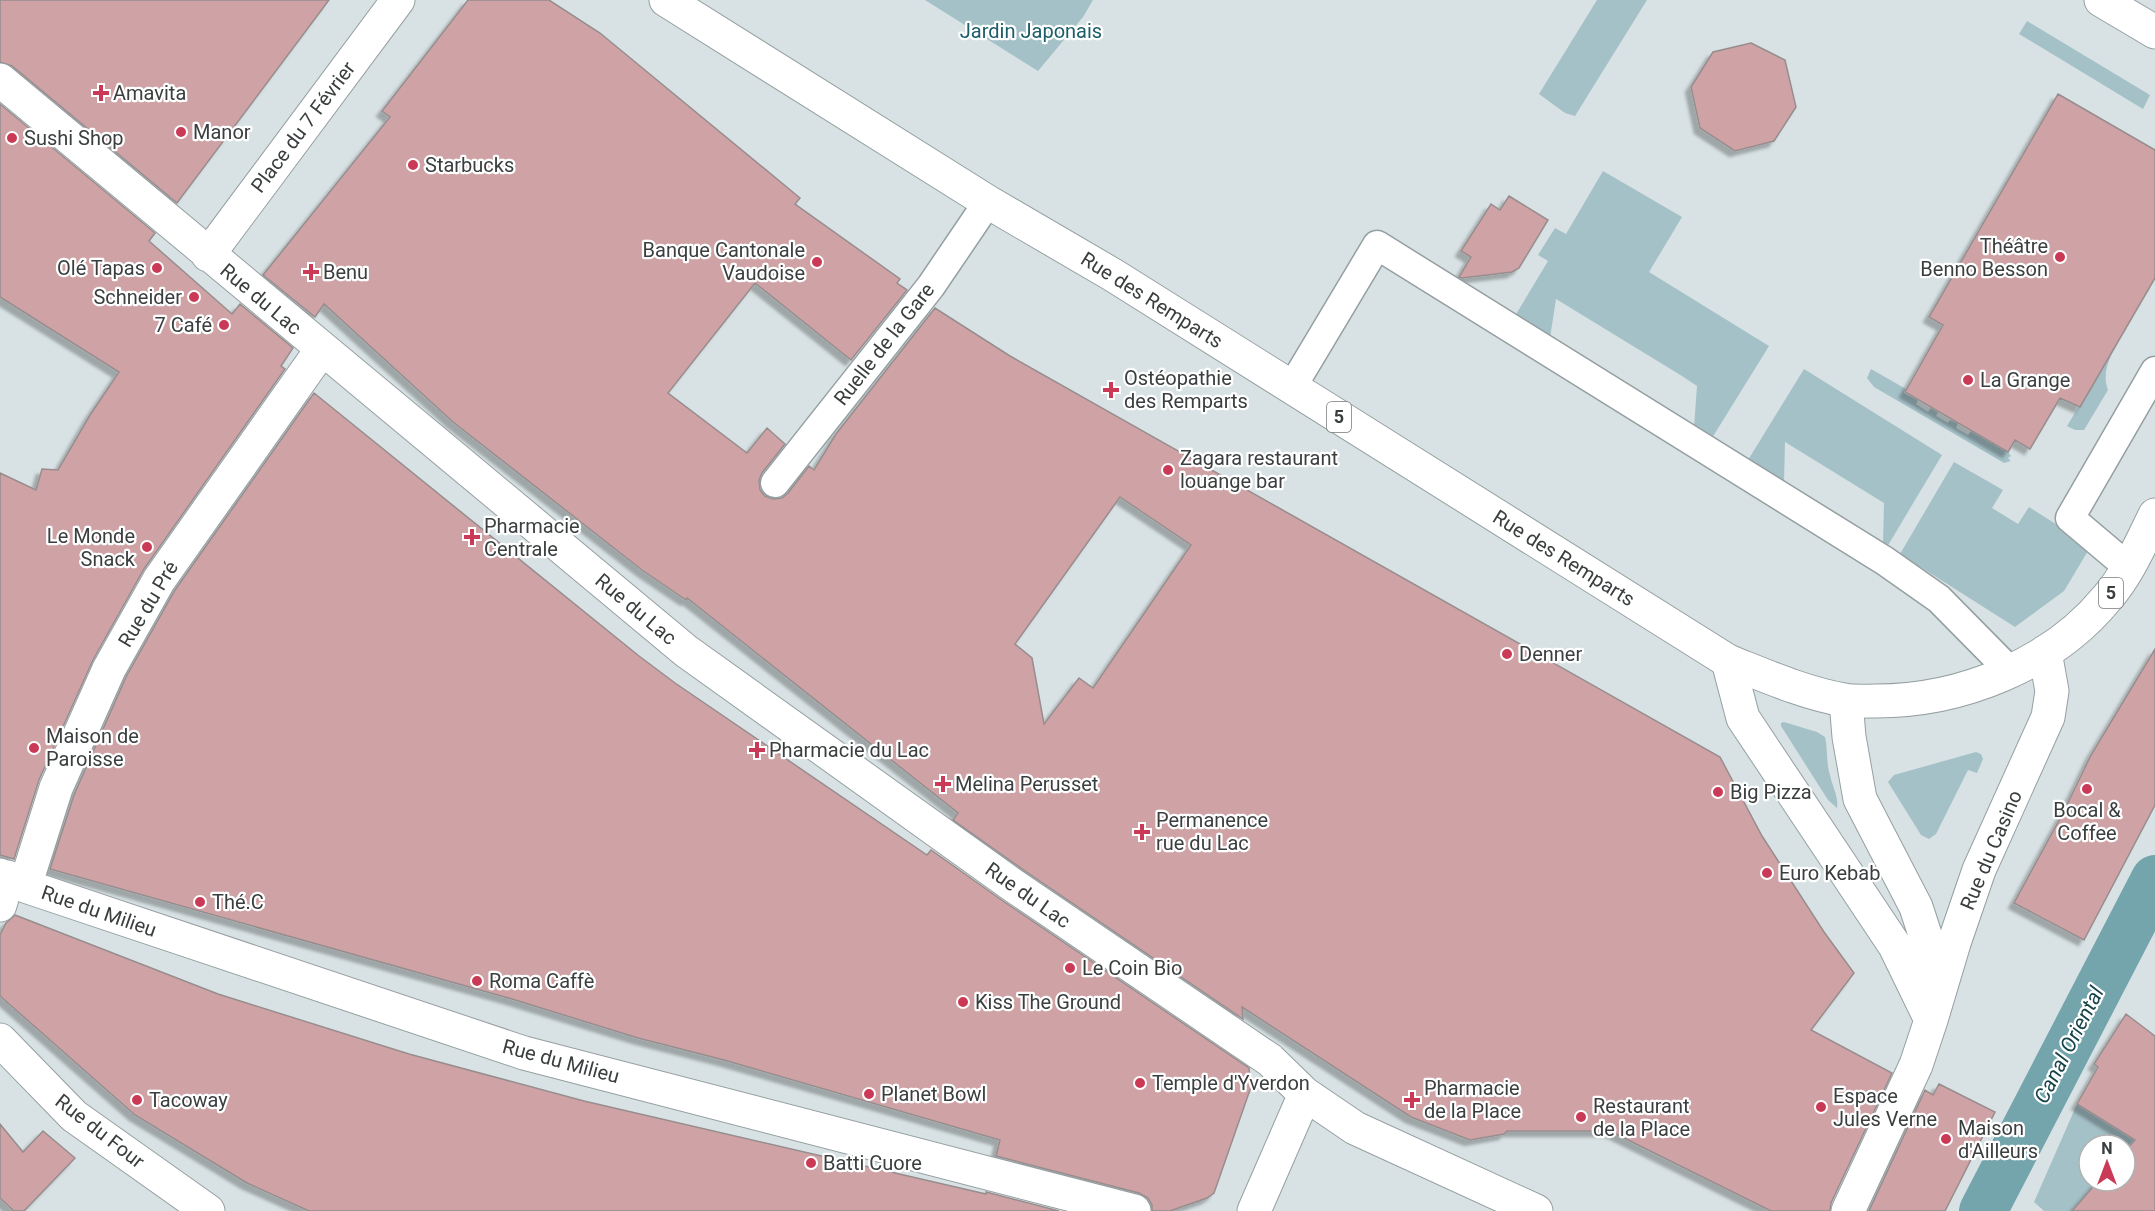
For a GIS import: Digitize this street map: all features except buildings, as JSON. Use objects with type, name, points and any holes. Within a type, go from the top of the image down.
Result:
[{"type":"street","name":"Place du 7 Février","points":[[208,255],[398,0]]},
{"type":"street","name":"Rue des Remparts","points":[[666,0],[988,202],[1113,275],[1728,661],[1786,685],[1846,701],[1894,701],[1937,696],[2011,672],[2045,652]]},
{"type":"street","points":[[2101,0],[2155,32]]},
{"type":"street","name":"Rue du Lac","points":[[0,80],[686,651],[1014,886],[1270,1060],[1305,1094],[1355,1128],[1536,1211]]},
{"type":"street","name":"Rue du Pré","points":[[8,886],[56,788],[109,669],[159,580],[322,349]]},
{"type":"street","name":"5","points":[[2045,652],[2080,626],[2108,598],[2128,567],[2155,515]]},
{"type":"street","name":"Rue du Casino","points":[[1848,1211],[1916,1065],[1979,870],[2048,717],[2052,692],[2045,652]]},
{"type":"street","points":[[1728,661],[1743,718],[1895,946],[1931,1020]]},
{"type":"street","points":[[1846,701],[1849,737],[1860,799],[1916,907],[1929,947],[1931,1020]]},
{"type":"street","name":"Rue du Milieu","points":[[8,886],[524,1053],[1134,1211]]},
{"type":"street","name":"Rue du Four","points":[[0,1040],[74,1116],[208,1211]]},
{"type":"street","points":[[1254,1211],[1305,1094]]},
{"type":"lane","name":"Ruelle de la Gare","points":[[775,483],[931,286],[988,202]]},
{"type":"lane","points":[[1292,387],[1377,245],[1885,561],[1939,599],[2011,672]]},
{"type":"lane","points":[[2128,567],[2070,518],[2155,371]]},
{"type":"green space","name":"Jardin Japonais","points":[[925,0],[1093,0],[1083,17],[1038,71]]},
{"type":"green space","points":[[1597,0],[1647,0],[1575,116],[1565,113],[1539,94]]},
{"type":"green space","points":[[2027,21],[2150,95],[2143,109],[2019,34]]},
{"type":"green space","points":[[1603,171],[1682,217],[1649,272],[1769,346],[1712,438],[1694,427],[1697,386],[1682,376],[1556,299],[1550,338],[1515,316],[1548,261],[1538,255],[1555,228],[1566,234]]},
{"type":"green space","points":[[2123,332],[2107,367],[2108,390],[2084,430],[2075,430],[2067,426]]},
{"type":"green space","points":[[1804,369],[1942,455],[1887,547],[1883,544],[1884,503],[1785,442],[1784,483],[1748,460]]},
{"type":"green space","points":[[1871,369],[1906,389],[1904,393],[1918,400],[1916,404],[1928,412],[1931,408],[1938,412],[1936,416],[1948,423],[1950,420],[1958,423],[1956,428],[1968,435],[1971,431],[2008,452],[2011,456],[2008,458],[2011,461],[2004,463],[1874,387],[1867,378]]},
{"type":"green space","points":[[1954,462],[2003,490],[1992,508],[2018,524],[2029,507],[2091,546],[2064,591],[2015,627],[1900,554]]},
{"type":"green space","points":[[1784,722],[1817,732],[1825,737],[1828,766],[1837,808],[1828,800],[1781,726]]},
{"type":"green space","points":[[1976,752],[1981,754],[1983,759],[1977,773],[1968,770],[1936,834],[1929,839],[1921,835],[1888,782],[1894,775]]},
{"type":"green space","points":[[2077,1104],[2135,1133],[2077,1133],[2077,1193],[2088,1193],[2072,1211],[2044,1211],[2034,1202]]},
{"type":"waterway","name":"Canal Oriental","points":[[1983,1211],[2155,879]]},
{"type":"place","name":"Amavita","points":[[101,93]]},
{"type":"place","name":"Manor","points":[[181,132]]},
{"type":"place","name":"Sushi Shop","points":[[12,138]]},
{"type":"place","name":"Starbucks","points":[[413,165]]},
{"type":"place","name":"Théâtre Benno Besson","points":[[2060,257]]},
{"type":"place","name":"Banque Cantonale Vaudoise","points":[[817,262]]},
{"type":"place","name":"Olé Tapas","points":[[157,268]]},
{"type":"place","name":"Benu","points":[[311,272]]},
{"type":"place","name":"Schneider","points":[[194,297]]},
{"type":"place","name":"7 Café","points":[[224,325]]},
{"type":"place","name":"La Grange","points":[[1968,380]]},
{"type":"place","name":"Ostéopathie des Remparts","points":[[1111,390]]},
{"type":"place","name":"Zagara restaurant louange bar","points":[[1168,470]]},
{"type":"place","name":"Pharmacie Centrale","points":[[472,537]]},
{"type":"place","name":"Le Monde Snack","points":[[147,547]]},
{"type":"place","name":"Denner","points":[[1507,654]]},
{"type":"place","name":"Maison de Paroisse","points":[[34,748]]},
{"type":"place","name":"Pharmacie du Lac","points":[[757,750]]},
{"type":"place","name":"Melina Perusset","points":[[943,784]]},
{"type":"place","name":"Bocal & Coffee","points":[[2087,789]]},
{"type":"place","name":"Big Pizza","points":[[1718,792]]},
{"type":"place","name":"Permanence rue du Lac","points":[[1142,832]]},
{"type":"place","name":"Euro Kebab","points":[[1767,873]]},
{"type":"place","name":"Thé.C","points":[[200,902]]},
{"type":"place","name":"Le Coin Bio","points":[[1070,968]]},
{"type":"place","name":"Roma Caffè","points":[[477,981]]},
{"type":"place","name":"Kiss The Ground","points":[[963,1002]]},
{"type":"place","name":"Temple d'Yverdon","points":[[1140,1083]]},
{"type":"place","name":"Planet Bowl","points":[[869,1094]]},
{"type":"place","name":"Tacoway","points":[[137,1100]]},
{"type":"place","name":"Pharmacie de la Place","points":[[1412,1100]]},
{"type":"place","name":"Espace Jules Verne","points":[[1821,1107]]},
{"type":"place","name":"Restaurant de la Place","points":[[1581,1117]]},
{"type":"place","name":"Maison d'Ailleurs","points":[[1946,1139]]},
{"type":"place","name":"Batti Cuore","points":[[811,1163]]}]
